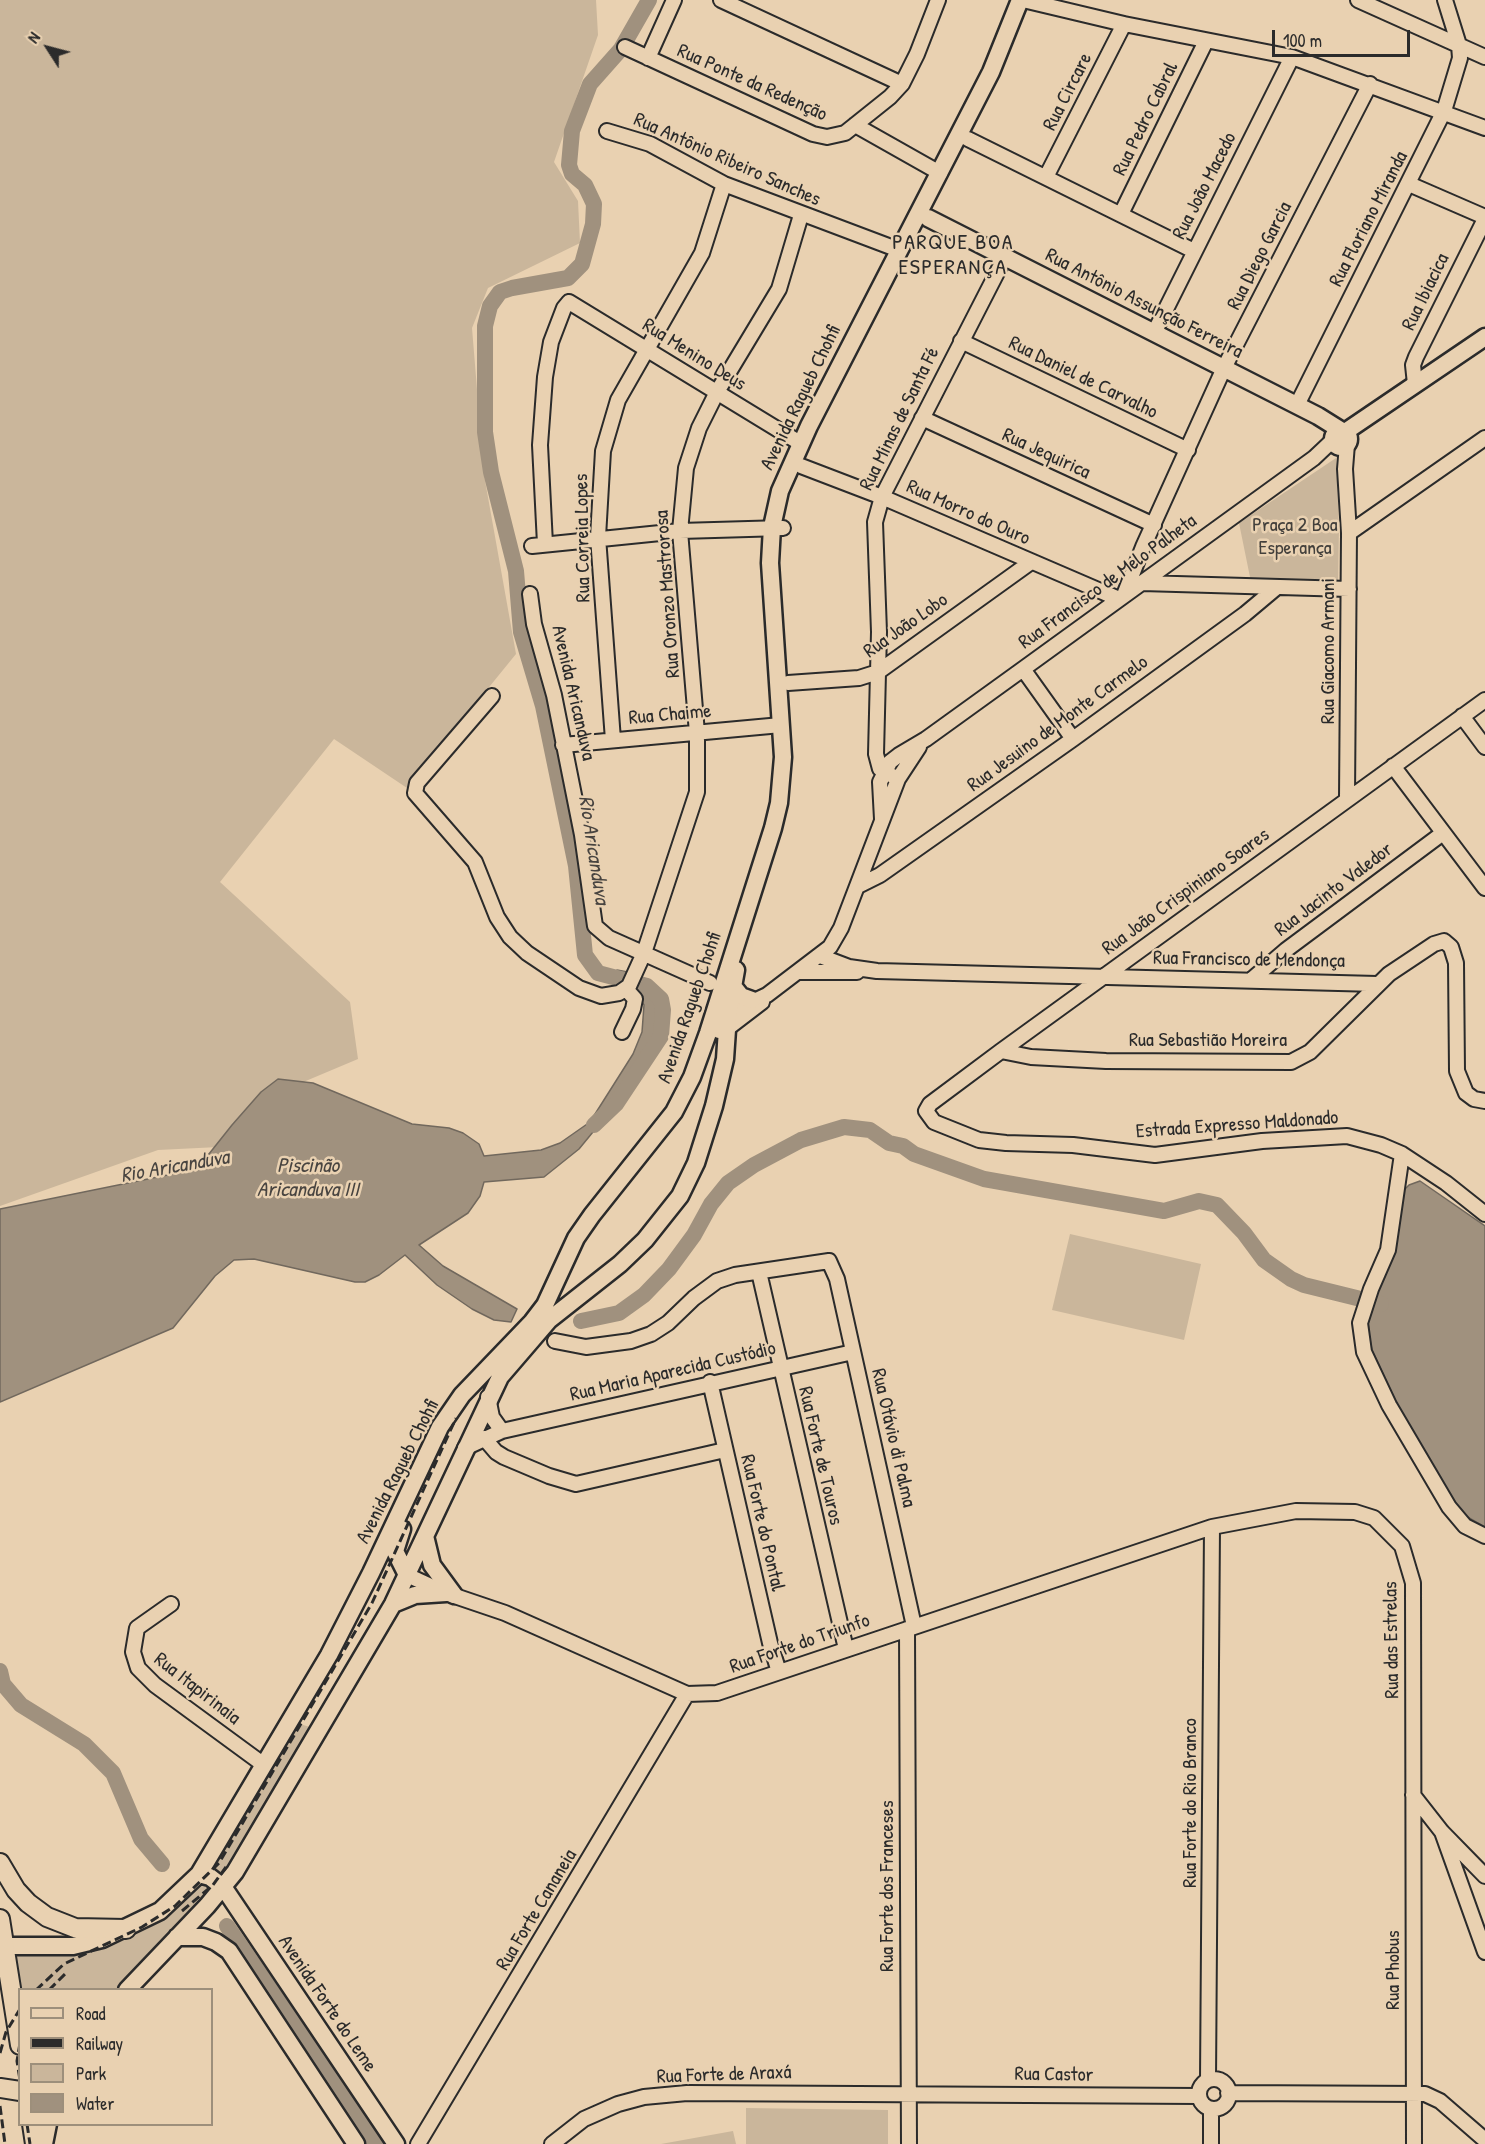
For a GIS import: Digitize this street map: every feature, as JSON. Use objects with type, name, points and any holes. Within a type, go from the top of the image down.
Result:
[{"type":"highway","points":[[0,1863],[16,1890],[28,1903],[47,1917],[75,1928],[126,1929]]},
{"type":"highway","points":[[0,1919],[2,1946],[18,2034]]},
{"type":"highway","points":[[0,2088],[18,2091]]},
{"type":"highway","points":[[32,2126],[36,2144]]},
{"type":"main road","name":"Avenida Ragueb Chohfi","points":[[128,1988],[224,1888],[235,1872],[393,1604],[474,1439],[488,1397],[500,1377],[527,1342],[549,1320],[620,1264],[660,1224],[680,1196],[696,1163],[714,1106],[725,1059],[719,1023],[773,828],[781,787],[781,725],[770,582],[780,491],[800,443],[899,250],[923,216],[968,140],[1011,57],[1026,1]]},
{"type":"main road","name":"Avenida Ragueb Chohfi","points":[[2,1946],[73,1946],[126,1929],[160,1911],[199,1874],[357,1602],[445,1419],[462,1395],[532,1322],[545,1305],[581,1230],[674,1112],[719,1023],[733,986],[774,862],[789,804],[792,753],[777,527],[801,466],[923,216],[940,173],[1026,1]]},
{"type":"main road","name":"Rua Antônio Assunção Ferreira","points":[[923,216],[1318,416],[1341,439]]},
{"type":"main road","name":"Rua Francisco de Melo Palheta","points":[[1341,439],[1415,384],[1485,338]]},
{"type":"main road","points":[[733,986],[741,996],[759,998]]},
{"type":"main road","points":[[445,1419],[461,1414],[471,1422],[474,1439]]},
{"type":"main road","points":[[407,1575],[397,1559],[396,1542],[432,1464],[434,1438]]},
{"type":"main road","points":[[425,1536],[432,1565],[450,1594]]},
{"type":"main road","points":[[393,1604],[415,1595],[450,1594]]},
{"type":"main road","points":[[235,1872],[243,1917]]},
{"type":"main road","points":[[199,1874],[210,1877],[224,1888]]},
{"type":"main road","name":"Avenida Forte do Leme","points":[[224,1888],[396,2144]]},
{"type":"main road","points":[[177,1937],[203,1937],[216,1942],[229,1952],[356,2144]]},
{"type":"main road","points":[[44,2144],[48,2126]]},
{"type":"street","points":[[648,58],[674,0]]},
{"type":"street","points":[[721,0],[902,84]]},
{"type":"street","name":"Rua Ponte da Redenção","points":[[625,47],[820,136],[837,136],[855,125],[890,97],[902,84],[917,54],[938,0]]},
{"type":"street","points":[[1358,0],[1485,57]]},
{"type":"street","points":[[1445,0],[1459,45]]},
{"type":"street","points":[[1026,1],[1124,24],[1292,57],[1485,128]]},
{"type":"street","name":"Rua Circare","points":[[1046,177],[1124,24]]},
{"type":"street","name":"Rua Pedro Cabral","points":[[1121,214],[1206,41]]},
{"type":"street","name":"Rua Floriano Miranda","points":[[1297,405],[1444,111],[1460,58],[1459,45]]},
{"type":"street","name":"Rua João Macedo","points":[[1154,333],[1292,57]]},
{"type":"street","name":"Rua Diego Garcia","points":[[1121,597],[1224,368],[1370,84]]},
{"type":"street","points":[[855,125],[940,173]]},
{"type":"street","name":"Rua Antônio Ribeiro Sanches","points":[[607,131],[650,144],[724,184],[801,215],[899,250]]},
{"type":"street","points":[[968,140],[1194,251]]},
{"type":"street","name":"Rua Correia Lopes","points":[[613,740],[598,537],[600,474],[610,421],[622,392],[702,253],[724,184]]},
{"type":"street","points":[[1409,184],[1485,218]]},
{"type":"street","name":"Rua Oronzo Mastrorosa","points":[[628,986],[644,953],[697,792],[697,733],[680,531],[682,496],[689,456],[717,393],[778,289],[801,215]]},
{"type":"street","name":"Rua Ibiacica","points":[[1415,384],[1413,365],[1416,357],[1485,218]]},
{"type":"street","name":"Rua Minas de Santa Fé","points":[[884,772],[878,765],[876,754],[878,672],[875,529],[882,497],[1005,258]]},
{"type":"street","name":"Rua Menino Deus","points":[[598,537],[538,545],[540,445],[546,377],[551,342],[567,303],[573,303],[800,443]]},
{"type":"street","name":"Rua Daniel de Carvalho","points":[[961,341],[1188,450]]},
{"type":"street","name":"Rua Jequirica","points":[[922,418],[1154,525]]},
{"type":"street","points":[[1349,533],[1485,438]]},
{"type":"street","name":"Rua Francisco de Melo Palheta","points":[[882,819],[879,790],[884,772],[899,755],[926,739],[1341,439]]},
{"type":"street","name":"Rua Giacomo Armani","points":[[1341,439],[1349,533],[1347,798]]},
{"type":"street","name":"Rua Morro do Ouro","points":[[801,466],[882,497],[1031,562],[1121,597]]},
{"type":"street","points":[[598,537],[777,527]]},
{"type":"street","points":[[1143,547],[1147,579],[1276,588],[1349,589]]},
{"type":"street","name":"Rua João Lobo","points":[[788,683],[859,678],[878,672],[1031,562]]},
{"type":"street","name":"Rua Jesuino de Monte Carmelo","points":[[858,886],[880,875],[1072,739],[1245,614],[1276,588]]},
{"type":"street","name":"Avenida Aricanduva","points":[[530,594],[534,624],[554,695],[582,835],[594,922],[609,938],[644,953]]},
{"type":"street","points":[[1023,669],[1072,739]]},
{"type":"street","points":[[492,696],[417,783],[415,793],[475,862],[502,927],[527,953],[588,992],[610,995],[628,986],[635,999],[622,1032]]},
{"type":"street","name":"Rua João Crispiniano Soares","points":[[934,1122],[926,1111],[930,1104],[1347,798],[1485,700]]},
{"type":"street","points":[[1462,716],[1485,747]]},
{"type":"street","name":"Rua Chaime","points":[[563,745],[781,725]]},
{"type":"street","name":"Rua Francisco de Melo Palheta","points":[[719,1023],[758,1007],[759,998],[820,956],[836,938],[898,779],[909,759],[926,739]]},
{"type":"street","points":[[1393,766],[1485,888]]},
{"type":"street","points":[[884,772],[898,779]]},
{"type":"street","name":"Rua Jacinto Valedor","points":[[1251,980],[1286,950],[1443,833]]},
{"type":"street","name":"Rua Sebastião Moreira","points":[[1001,1051],[1031,1057],[1106,1061],[1281,1064],[1298,1060],[1310,1052],[1377,984],[1434,944],[1448,943],[1454,952],[1456,963],[1457,1071],[1466,1093],[1474,1099],[1485,1101]]},
{"type":"street","points":[[644,953],[710,983]]},
{"type":"street","name":"Rua Francisco de Mendonça","points":[[820,956],[868,970]]},
{"type":"street","name":"Rua Francisco de Mendonça","points":[[799,972],[846,973],[868,970],[1377,984]]},
{"type":"street","name":"Estrada Expresso Maldonado","points":[[934,1122],[979,1140],[1073,1145],[1155,1155],[1329,1136],[1363,1140],[1402,1154],[1446,1183],[1485,1215]]},
{"type":"street","points":[[1402,1154],[1388,1250],[1363,1311],[1360,1336],[1364,1352],[1389,1405],[1457,1518],[1485,1536]]},
{"type":"street","name":"Rua Otávio di Palma","points":[[759,1272],[829,1261],[837,1279],[910,1628]]},
{"type":"street","points":[[555,1341],[586,1347],[631,1341],[651,1334],[668,1323],[693,1298],[717,1281],[735,1275],[759,1272]]},
{"type":"street","name":"Rua Forte de Touros","points":[[759,1272],[779,1367],[846,1649]]},
{"type":"street","name":"Rua Maria Aparecida Custódio","points":[[474,1439],[710,1382],[854,1352]]},
{"type":"street","name":"Rua Forte do Pontal","points":[[710,1382],[770,1643],[779,1672]]},
{"type":"street","points":[[488,1397],[492,1417],[502,1431]]},
{"type":"street","points":[[474,1439],[504,1457],[549,1476],[576,1484],[725,1450]]},
{"type":"street","name":"Rua das Estrelas","points":[[1212,1527],[1296,1511],[1355,1512],[1374,1518],[1402,1546],[1413,1583],[1413,1795]]},
{"type":"street","name":"Rua Forte do Triunfo","points":[[407,1575],[450,1594],[505,1613],[687,1694],[717,1693],[1212,1527]]},
{"type":"street","name":"Rua Forte do Rio Branco","points":[[1208,2080],[1212,1527]]},
{"type":"street","name":"Rua Itapirinaia","points":[[171,1604],[137,1628],[134,1660],[143,1675],[264,1765]]},
{"type":"street","name":"Rua Forte dos Franceses","points":[[909,2144],[910,1628]]},
{"type":"street","name":"Rua Forte Cananeia","points":[[418,2144],[687,1694]]},
{"type":"street","points":[[1413,1795],[1442,1832],[1485,1876]]},
{"type":"street","name":"Rua Phobus","points":[[1413,1795],[1414,2144]]},
{"type":"street","points":[[1442,1832],[1485,1952]]},
{"type":"street","points":[[1208,2080],[1222,2082],[1228,2093],[1224,2104],[1211,2109],[1203,2104],[1199,2096],[1201,2086],[1208,2080]]},
{"type":"street","name":"Rua Forte de Araxá","points":[[552,2144],[584,2119],[644,2097],[750,2092],[909,2092]]},
{"type":"street","name":"Rua Castor","points":[[909,2092],[1199,2096]]},
{"type":"street","points":[[1228,2093],[1413,2092],[1440,2101],[1485,2140]]},
{"type":"street","points":[[1211,2109],[1211,2144]]},
{"type":"green space","points":[[0,0],[596,0],[598,35],[554,162],[578,201],[580,243],[488,288],[472,328],[484,475],[516,654],[407,788],[334,739],[220,882],[350,1002],[358,1059],[301,1083],[279,1144],[158,1150],[0,1206]]},
{"type":"green space","name":"Praça 2 Boa Esperança","points":[[1336,458],[1339,527],[1338,583],[1251,582],[1239,523]]},
{"type":"green space","points":[[1070,1234],[1201,1264],[1184,1340],[1052,1310]]},
{"type":"green space","points":[[300,1724],[313,1728],[223,1881],[207,1871],[295,1728]]},
{"type":"green space","points":[[198,1884],[208,1887],[211,1892],[117,1988],[19,1988],[7,1953],[32,1956],[57,1954]]},
{"type":"green space","points":[[746,2108],[888,2110],[888,2144],[746,2144]]},
{"type":"green space","points":[[733,2131],[736,2144],[661,2144]]},
{"type":"water","name":"Piscinão Aricanduva III","points":[[617,970],[638,974],[654,987],[658,1022],[655,1037],[644,1060],[602,1121],[579,1149],[544,1177],[484,1182],[480,1196],[468,1213],[419,1245],[443,1266],[517,1309],[511,1322],[494,1320],[472,1309],[437,1285],[405,1255],[379,1275],[365,1282],[355,1282],[254,1259],[234,1260],[215,1276],[173,1328],[0,1402],[0,1209],[197,1169],[261,1092],[278,1079],[313,1083],[412,1124],[449,1128],[463,1133],[479,1144],[484,1156],[541,1150],[560,1143],[590,1122],[633,1054],[642,1032],[644,1005],[632,986],[612,980]]},
{"type":"water","points":[[1420,1181],[1485,1226],[1485,1527],[1459,1512],[1411,1434],[1372,1350],[1369,1335],[1368,1316],[1376,1291],[1394,1256],[1401,1193],[1409,1185]]},
{"type":"waterway","name":"Rio Aricanduva","points":[[594,1125],[616,1104],[661,1036],[663,1010],[661,999],[647,986],[598,973],[585,955],[576,866],[543,706],[521,632],[516,571],[491,472],[485,432],[485,326],[490,306],[500,292],[568,278],[582,264],[593,224],[594,204],[585,185],[572,174],[569,165],[572,131],[590,84],[621,49],[649,0]]},
{"type":"waterway","points":[[581,1321],[619,1313],[644,1295],[669,1269],[694,1235],[711,1204],[728,1183],[754,1165],[801,1140],[844,1127],[870,1130],[889,1143],[903,1146],[914,1154],[984,1179],[1164,1211],[1199,1201],[1217,1205],[1244,1233],[1264,1260],[1291,1279],[1304,1285],[1381,1304]]},
{"type":"waterway","points":[[0,1671],[3,1684],[21,1705],[84,1744],[113,1773],[141,1839],[162,1864]]},
{"type":"waterway","points":[[227,1926],[376,2144]]},
{"type":"railway","points":[[38,1988],[64,1964],[142,1927],[175,1906],[219,1863],[372,1603],[456,1418]]},
{"type":"railway","points":[[182,1911],[213,1885],[226,1867]]},
{"type":"railway","points":[[51,1988],[66,1973]]},
{"type":"railway","points":[[0,2053],[6,2032],[18,2012]]},
{"type":"railway","points":[[18,2055],[18,2067]]},
{"type":"railway","points":[[0,2106],[5,2144]]},
{"type":"railway","points":[[27,2126],[30,2144]]},
{"type":"district","name":"PARQUE BOA ESPERANÇA","points":[[953,256]]}]
